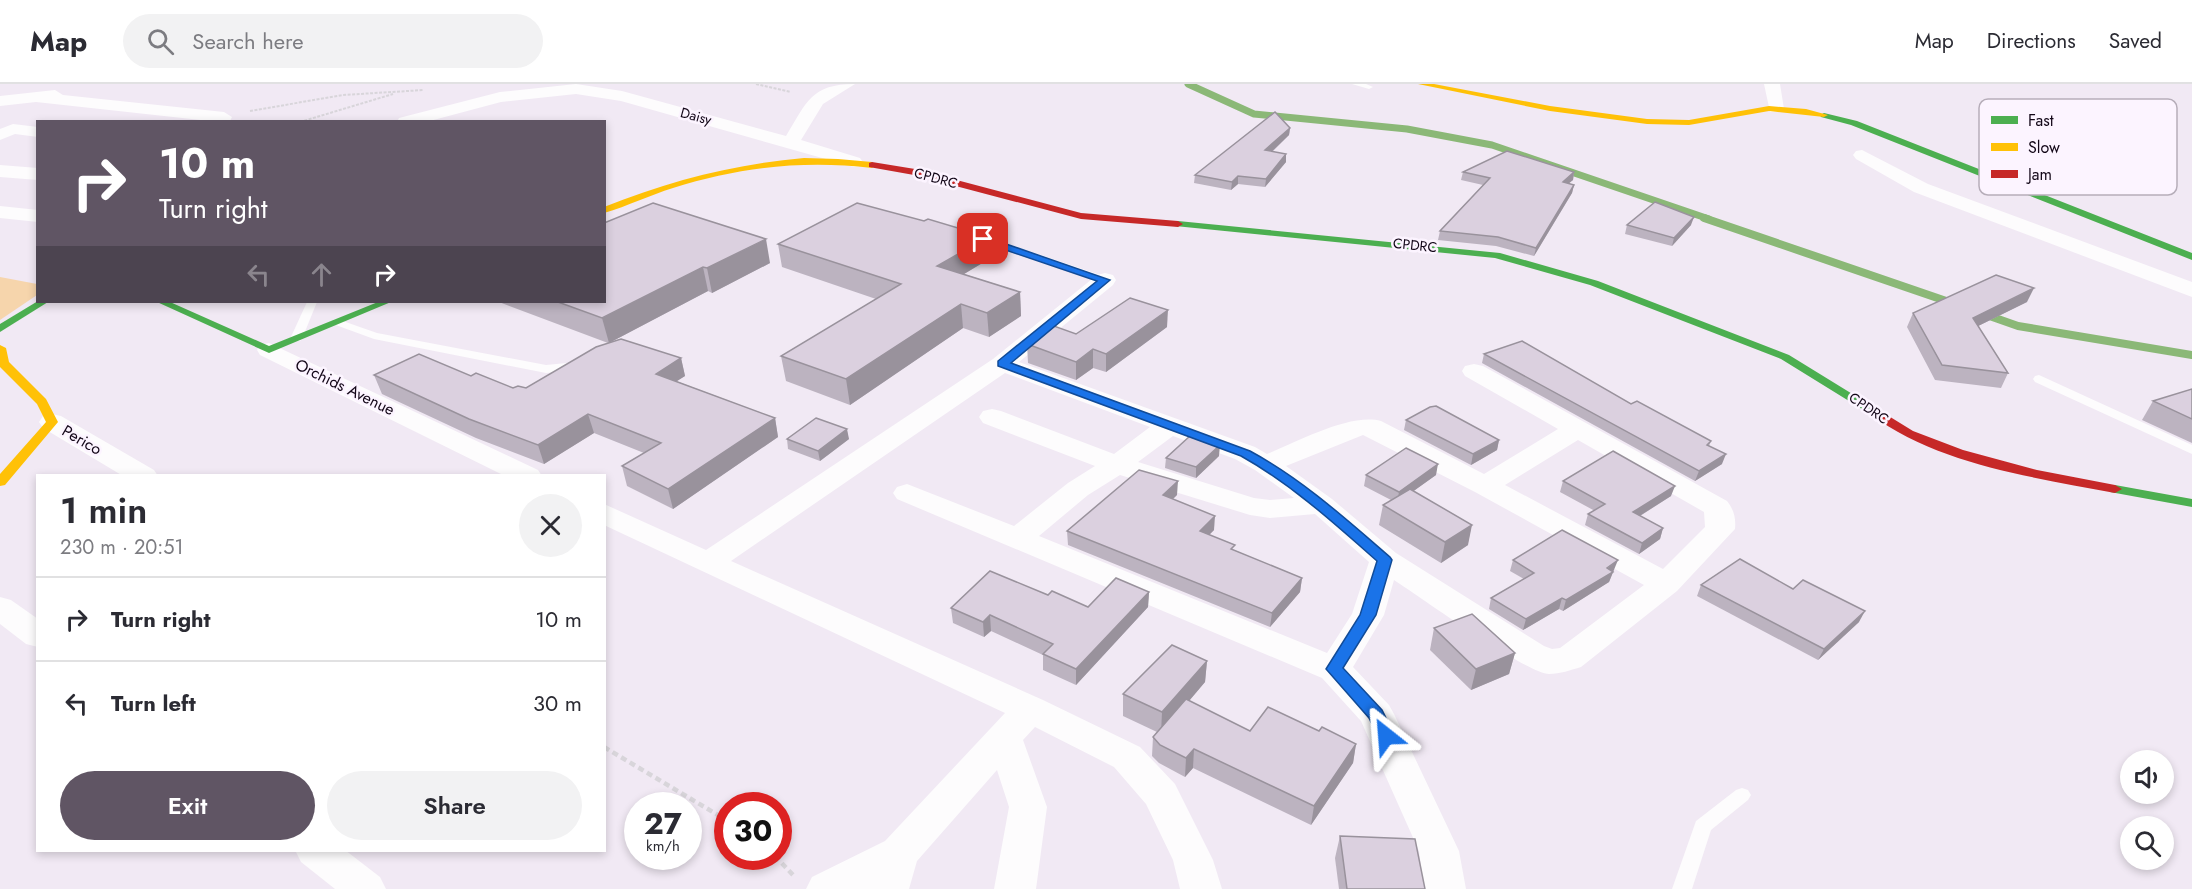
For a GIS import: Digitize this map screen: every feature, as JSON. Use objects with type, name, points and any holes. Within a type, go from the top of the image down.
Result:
[{"type":"street","points":[[791,143],[807,118],[809,106],[818,98],[847,84]]},
{"type":"street","points":[[1422,84],[1578,113],[1672,123],[1716,120],[1752,110],[1776,109],[1814,113],[1854,123],[1979,173]]},
{"type":"street","points":[[1772,84],[1776,109]]},
{"type":"street","name":"Daisy","points":[[412,120],[481,101],[535,92],[576,89],[622,96],[854,162]]},
{"type":"street","points":[[0,101],[111,91]]},
{"type":"street","points":[[35,97],[217,119]]},
{"type":"street","points":[[0,135],[13,129],[36,132]]},
{"type":"street","points":[[1862,155],[1921,188],[2192,290]]},
{"type":"street","name":"CPDRC","points":[[606,209],[652,190],[715,172],[785,162],[854,162],[915,172],[1081,216],[1270,231],[1496,255],[1594,283],[1785,357],[1831,383],[1907,433],[1955,452],[2043,476],[2192,503]]},
{"type":"street","points":[[0,171],[36,174]]},
{"type":"street","points":[[2036,195],[2192,257]]},
{"type":"street","points":[[0,212],[36,216]]},
{"type":"street","points":[[708,563],[1002,364],[1105,280]]},
{"type":"street","points":[[0,329],[41,303]]},
{"type":"street","name":"Orchids Avenue","points":[[164,303],[269,350],[524,474]]},
{"type":"street","points":[[269,350],[384,303]]},
{"type":"street","points":[[0,348],[3,363],[42,402],[52,422],[0,482]]},
{"type":"street","points":[[1002,364],[1245,453],[1265,464],[1322,505],[1385,560],[1532,654],[1548,662],[1569,659],[1666,584],[1720,529],[1721,518],[1717,507],[1474,371]]},
{"type":"street","points":[[992,417],[1118,465],[1250,506],[1270,509],[1322,505]]},
{"type":"street","name":"Perico","points":[[52,422],[141,474]]},
{"type":"street","points":[[1018,538],[1078,489],[1118,465],[1169,426]]},
{"type":"street","points":[[1265,464],[1360,427],[1372,427],[1666,584]]},
{"type":"street","points":[[1485,486],[1576,429]]},
{"type":"street","points":[[907,493],[1334,669],[1376,714],[1439,851],[1445,889]]},
{"type":"street","points":[[606,514],[708,563],[1030,709],[1127,757],[1161,795],[1193,860],[1201,889]]},
{"type":"street","points":[[1334,669],[1368,615],[1385,560]]},
{"type":"street","points":[[0,608],[36,635]]},
{"type":"street","points":[[827,889],[894,871],[1004,737],[1030,709]]},
{"type":"street","points":[[1004,737],[1028,807],[1015,889]]},
{"type":"street","points":[[318,852],[365,889]]},
{"type":"lane","points":[[1356,84],[1369,87]]},
{"type":"lane","points":[[964,232],[1105,280]]},
{"type":"lane","points":[[296,339],[312,303]]},
{"type":"lane","points":[[337,322],[374,336],[546,369],[567,368],[587,363]]},
{"type":"lane","points":[[2039,379],[2192,450]]},
{"type":"lane","points":[[1682,889],[1703,826],[1742,795]]},
{"type":"path","points":[[756,84],[818,98]]},
{"type":"path","points":[[217,119],[343,95],[430,90]]},
{"type":"path","points":[[307,120],[399,92]]},
{"type":"path","points":[[606,748],[714,813]]},
{"type":"shaded area","points":[[0,277],[36,284],[36,296],[0,320]]},
{"type":"building","points":[[1275,112],[1290,128],[1265,150],[1286,154],[1266,179],[1238,176],[1232,182],[1195,175]]},
{"type":"building","points":[[1507,151],[1574,172],[1563,182],[1574,185],[1536,248],[1498,237],[1440,231],[1490,178],[1463,172]]},
{"type":"building","points":[[1655,202],[1694,217],[1674,238],[1627,225]]},
{"type":"building","points":[[653,203],[766,239],[707,268],[703,267],[602,318],[561,303],[606,303],[606,222]]},
{"type":"building","points":[[857,203],[924,221],[928,219],[988,237],[937,266],[1020,292],[987,313],[961,304],[846,379],[781,356],[901,284],[778,244]]},
{"type":"building","points":[[1996,275],[2034,288],[1973,318],[2008,373],[1942,365],[1913,313]]},
{"type":"building","points":[[1130,298],[1168,310],[1106,354],[1093,349],[1076,362],[1027,344],[1054,326],[1076,334]]},
{"type":"building","points":[[621,339],[681,358],[656,374],[775,418],[668,489],[622,466],[661,443],[588,414],[538,445],[469,419],[374,375],[419,354],[471,376],[476,373],[513,388],[518,386],[526,388],[596,347]]},
{"type":"building","points":[[1522,341],[1631,404],[1637,401],[1711,441],[1707,445],[1726,454],[1699,471],[1484,354]]},
{"type":"building","points":[[2192,389],[2192,419],[2153,401]]},
{"type":"building","points":[[1436,406],[1499,440],[1473,454],[1406,420]]},
{"type":"building","points":[[816,418],[847,429],[818,451],[787,439]]},
{"type":"building","points":[[1191,435],[1220,445],[1196,467],[1166,458]]},
{"type":"building","points":[[1406,448],[1438,464],[1399,492],[1366,475]]},
{"type":"building","points":[[1613,451],[1675,486],[1633,512],[1663,528],[1642,543],[1588,514],[1605,504],[1563,481]]},
{"type":"building","points":[[1139,470],[1178,481],[1163,495],[1215,516],[1200,531],[1235,545],[1231,549],[1302,578],[1272,613],[1067,531]]},
{"type":"building","points":[[1410,489],[1472,525],[1445,542],[1383,505]]},
{"type":"building","points":[[1562,530],[1618,560],[1607,568],[1613,572],[1566,600],[1562,598],[1526,619],[1491,598],[1534,573],[1513,560]]},
{"type":"building","points":[[1740,559],[1793,589],[1803,580],[1865,611],[1824,649],[1701,585]]},
{"type":"building","points":[[990,571],[1048,595],[1052,591],[1088,607],[1116,578],[1149,592],[1076,669],[1043,654],[1053,644],[990,615],[983,622],[951,608]]},
{"type":"building","points":[[1472,614],[1515,653],[1476,669],[1434,628]]},
{"type":"building","points":[[1172,645],[1207,661],[1162,712],[1123,694]]},
{"type":"building","points":[[1186,699],[1250,731],[1268,707],[1319,731],[1322,727],[1356,744],[1314,806],[1194,749],[1186,758],[1160,745],[1153,737]]},
{"type":"building","points":[[1340,836],[1415,839],[1425,889],[1347,889]]},
{"type":"waterway","points":[[1188,84],[1254,114],[1407,129],[1492,145],[1709,219]]},
{"type":"waterway","points":[[1704,218],[1955,304]]},
{"type":"waterway","points":[[1981,313],[2018,326],[2192,355]]},
{"type":"traffic: fast","points":[[1824,115],[1854,123],[1979,173]]},
{"type":"traffic: fast","points":[[2036,195],[2192,257]]},
{"type":"traffic: fast","points":[[1178,224],[1496,255],[1594,283],[1785,357],[1874,411]]},
{"type":"traffic: fast","points":[[0,329],[41,303]]},
{"type":"traffic: fast","points":[[164,303],[269,350],[384,303]]},
{"type":"traffic: fast","points":[[2115,489],[2192,503]]},
{"type":"traffic: slow","points":[[1422,84],[1550,108],[1647,121],[1689,123],[1769,108],[1824,115]]},
{"type":"traffic: slow","points":[[606,209],[702,176],[769,163],[838,161],[872,165]]},
{"type":"traffic: slow","points":[[0,348],[3,363],[42,402],[52,422],[0,482]]},
{"type":"traffic: jam","points":[[872,165],[915,172],[1081,216],[1178,224]]},
{"type":"traffic: jam","points":[[1874,411],[1909,434],[1959,453],[2037,474],[2115,489]]},
{"type":"route","points":[[983,239],[1105,280],[1002,364],[1245,453],[1265,464],[1322,505],[1385,560],[1368,615],[1334,669],[1376,714],[1386,736]]}]
